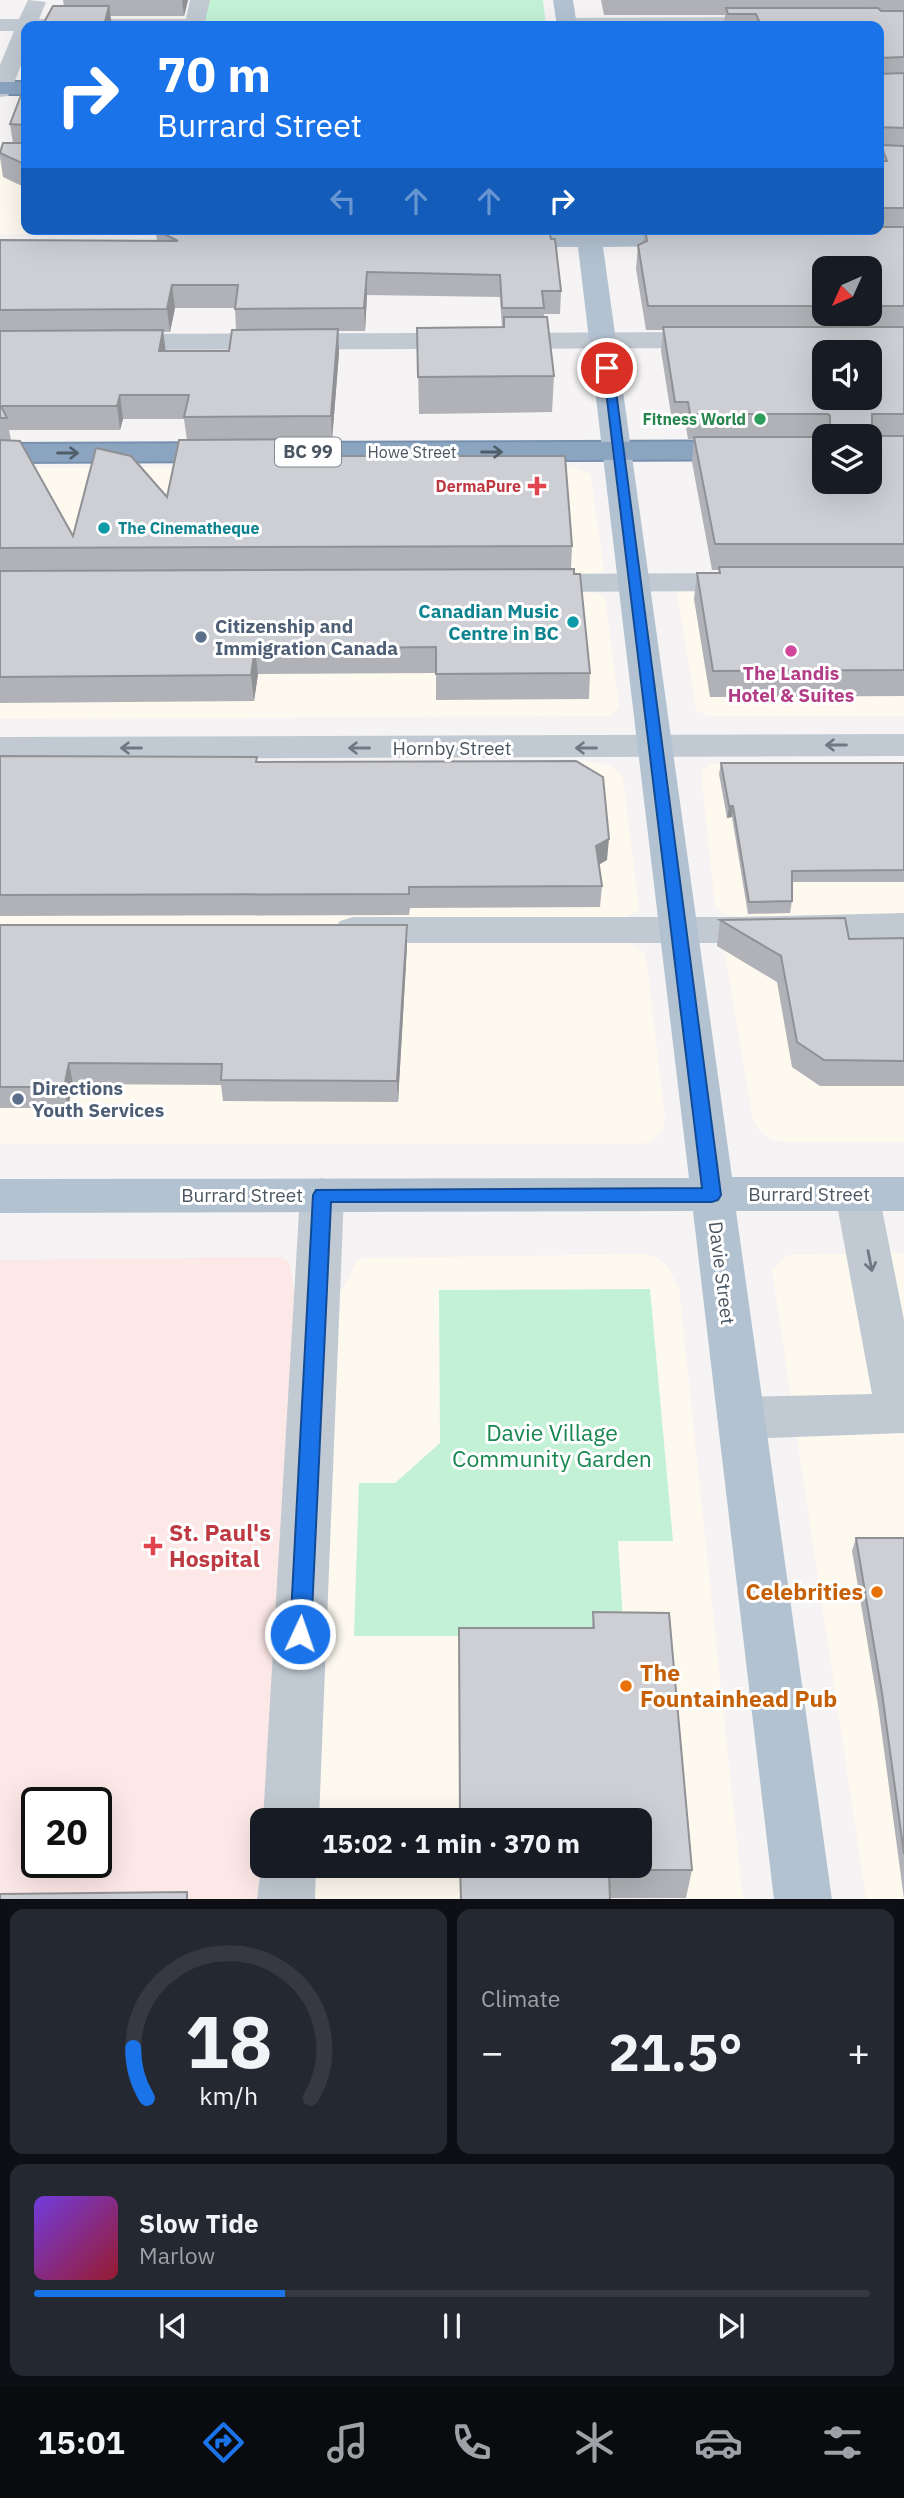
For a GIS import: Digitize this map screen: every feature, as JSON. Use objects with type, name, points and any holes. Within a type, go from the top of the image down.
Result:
[{"type":"highway","points":[[0,89],[21,88]]},
{"type":"highway","name":"Howe Street","points":[[0,453],[812,450]]},
{"type":"main road","points":[[563,0],[566,21]]},
{"type":"main road","points":[[471,240],[569,235]]},
{"type":"main road","name":"Davie Street","points":[[589,235],[803,1899]]},
{"type":"main road","points":[[610,235],[714,240]]},
{"type":"main road","name":"Burrard Street","points":[[0,1196],[904,1194]]},
{"type":"street","points":[[28,21],[37,0]]},
{"type":"street","points":[[196,21],[200,0]]},
{"type":"street","points":[[0,25],[21,25]]},
{"type":"street","points":[[0,89],[21,37]]},
{"type":"street","points":[[82,343],[744,340]]},
{"type":"street","points":[[500,583],[779,582]]},
{"type":"street","name":"Hornby Street","points":[[0,748],[904,745]]},
{"type":"street","points":[[321,930],[679,930],[904,926]]},
{"type":"street","points":[[741,1418],[899,1414],[896,1343],[857,1194]]},
{"type":"street","points":[[292,1808],[322,1195]]},
{"type":"street","points":[[286,1899],[287,1878]]},
{"type":"shaded area","points":[[21,159],[21,234],[0,234],[0,161]]},
{"type":"shaded area","points":[[573,467],[589,473],[591,478],[604,569],[586,576],[587,591],[605,597],[619,706],[612,716],[0,719],[0,468]]},
{"type":"shaded area","points":[[904,581],[904,716],[715,716],[696,710],[675,582]]},
{"type":"shaded area","points":[[904,761],[904,1142],[772,1140],[758,1129],[753,1119],[724,950],[740,917],[724,914],[715,907],[701,771],[712,764],[723,762]]},
{"type":"shaded area","points":[[591,762],[611,766],[623,777],[639,908],[637,912],[626,917],[623,941],[639,948],[646,955],[665,1118],[664,1128],[658,1137],[649,1143],[0,1144],[0,764]]},
{"type":"shaded area","points":[[904,1253],[904,1899],[866,1899],[772,1270],[787,1255]]},
{"type":"shaded area","points":[[644,1254],[655,1257],[666,1265],[679,1287],[743,1899],[287,1899],[288,1878],[652,1878],[652,1808],[292,1808],[318,1289],[343,1289],[357,1261],[364,1258]]},
{"type":"shaded area","name":"St. Paul's Hospital","points":[[282,1257],[289,1262],[294,1288],[318,1289],[292,1808],[250,1808],[250,1878],[287,1878],[286,1899],[0,1899],[0,1260]]},
{"type":"green space","points":[[200,0],[543,0],[545,21],[196,21]]},
{"type":"green space","name":"Davie Village Community Garden","points":[[650,1289],[673,1541],[618,1541],[624,1636],[354,1636],[359,1483],[395,1483],[440,1443],[439,1290]]},
{"type":"building","points":[[53,6],[109,6],[105,21],[45,21]]},
{"type":"building","points":[[726,8],[878,8],[881,11],[904,11],[904,57],[884,58],[884,21],[759,21],[756,14],[728,14]]},
{"type":"building","points":[[904,73],[904,128],[884,127],[884,74]]},
{"type":"building","points":[[21,95],[21,125],[10,124]]},
{"type":"building","points":[[3,143],[21,143],[21,163],[0,153]]},
{"type":"building","points":[[884,145],[904,146],[904,208],[884,208],[884,161],[887,161]]},
{"type":"building","points":[[884,227],[904,227],[904,306],[882,306],[882,256],[812,256],[812,306],[648,306],[638,245],[647,241],[646,235],[884,235]]},
{"type":"building","points":[[166,235],[550,235],[551,239],[555,239],[561,291],[542,291],[544,308],[502,308],[500,275],[367,272],[364,308],[235,309],[238,285],[172,285],[167,309],[0,310],[0,240],[178,241]]},
{"type":"building","points":[[504,317],[547,317],[554,376],[418,377],[417,328],[504,327]]},
{"type":"building","points":[[663,327],[904,327],[904,414],[872,414],[872,424],[830,424],[828,414],[690,414],[688,402],[675,402]]},
{"type":"building","points":[[338,329],[331,416],[184,417],[189,395],[120,395],[117,406],[1,406],[7,418],[0,418],[0,331],[163,330],[159,351],[229,351],[232,330]]},
{"type":"building","points":[[882,436],[904,436],[904,544],[715,544],[694,437],[812,437],[812,494],[882,494]]},
{"type":"building","points":[[329,439],[328,456],[565,456],[572,546],[0,548],[0,440],[20,441],[73,536],[96,448],[131,456],[167,497],[179,440]]},
{"type":"building","points":[[719,567],[904,567],[904,670],[713,671],[697,573],[720,573]]},
{"type":"building","points":[[574,569],[574,574],[580,574],[590,673],[436,674],[436,647],[255,649],[251,675],[0,677],[0,571]]},
{"type":"building","points":[[0,756],[257,757],[256,762],[576,761],[603,777],[609,839],[596,846],[602,886],[409,887],[409,894],[0,895]]},
{"type":"building","points":[[721,763],[904,763],[904,870],[792,871],[792,901],[749,902],[733,806],[729,806]]},
{"type":"building","points":[[845,918],[849,939],[904,938],[904,1061],[824,1060],[797,1042],[781,956],[720,920]]},
{"type":"building","points":[[0,925],[407,925],[397,1081],[221,1080],[222,1064],[69,1063],[64,1087],[0,1087]]},
{"type":"building","points":[[856,1538],[904,1538],[904,1854],[882,1693]]},
{"type":"building","points":[[593,1612],[669,1613],[692,1870],[652,1870],[652,1808],[460,1808],[459,1628],[594,1628]]},
{"type":"building","points":[[460,1878],[609,1878],[610,1899],[461,1899]]},
{"type":"building","points":[[187,1892],[187,1899],[0,1899],[0,1894]]},
{"type":"place","name":"Fitness World","points":[[760,419]]},
{"type":"place","name":"DermaPure","points":[[537,486]]},
{"type":"place","name":"The Cinematheque","points":[[104,528]]},
{"type":"place","name":"Canadian Music Centre in BC","points":[[573,622]]},
{"type":"place","name":"Citizenship and Immigration Canada","points":[[201,637]]},
{"type":"place","name":"The Landis Hotel & Suites","points":[[791,651]]},
{"type":"place","name":"Directions Youth Services","points":[[18,1099]]},
{"type":"place","name":"St. Paul's Hospital","points":[[153,1546]]},
{"type":"place","name":"Celebrities","points":[[877,1592]]},
{"type":"place","name":"The Fountainhead Pub","points":[[626,1686]]},
{"type":"route","points":[[300,1634],[322,1195],[712,1195],[607,368]]}]
